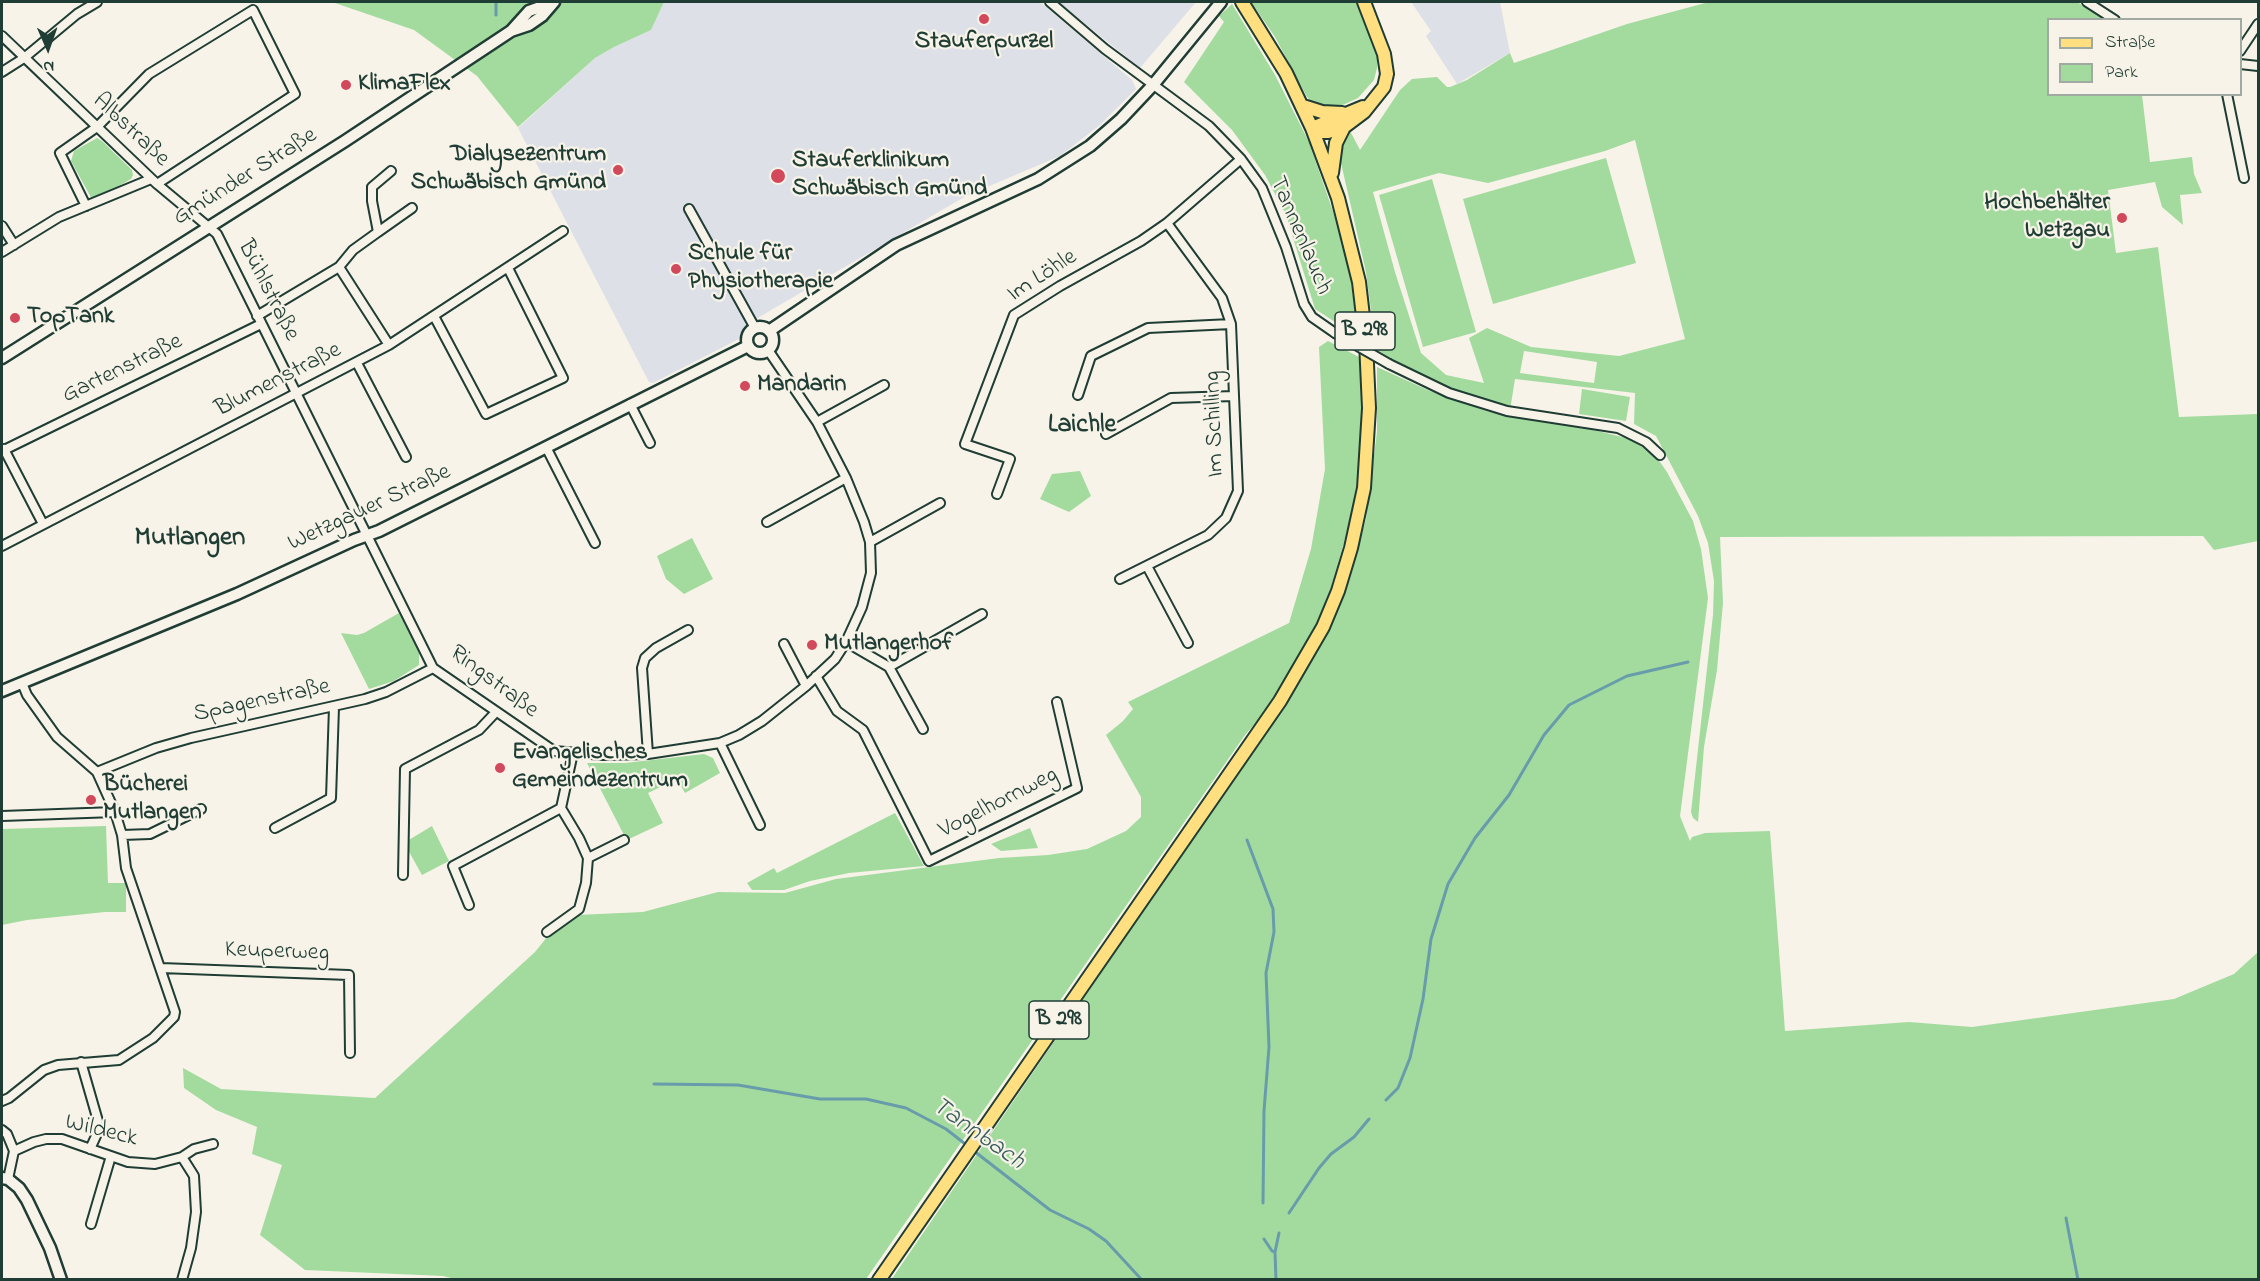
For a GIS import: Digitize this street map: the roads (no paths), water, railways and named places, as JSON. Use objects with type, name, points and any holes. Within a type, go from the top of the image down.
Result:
[{"type":"main road","name":"B 298","points":[[879,1280],[1292,682],[1323,627],[1345,570],[1362,499],[1369,408],[1366,342],[1354,260],[1331,177],[1312,128],[1268,40],[1242,2]]},
{"type":"main road","points":[[1312,128],[1320,132],[1328,132],[1344,127],[1364,112],[1384,87],[1387,74],[1384,54],[1364,2]]},
{"type":"main road","points":[[1312,128],[1374,101]]},
{"type":"main road","points":[[1302,106],[1322,112],[1353,111]]},
{"type":"main road","points":[[1331,177],[1336,143],[1344,127]]},
{"type":"street","points":[[2,72],[24,58],[77,14],[97,2]]},
{"type":"street","name":"Gmünder Straße","points":[[2,358],[212,230],[511,31],[529,25],[542,16],[554,2]]},
{"type":"street","name":"Tannenlauch","points":[[1050,2],[1105,49],[1209,126],[1241,159],[1262,188],[1286,247],[1304,304],[1312,316],[1335,333],[1389,364],[1449,393],[1507,411],[1618,428],[1646,442],[1660,456]]},
{"type":"street","points":[[769,331],[897,245],[1038,178],[1065,164],[1090,146],[1153,85],[1221,2]]},
{"type":"street","points":[[2087,2],[2112,18]]},
{"type":"street","points":[[2,252],[59,217],[154,182],[295,94],[253,10],[149,74],[97,127],[60,153],[86,206]]},
{"type":"street","points":[[2242,50],[2259,24]]},
{"type":"street","name":"Albstraße","points":[[2,36],[154,182],[212,230]]},
{"type":"street","points":[[2242,64],[2259,66]]},
{"type":"street","points":[[2227,96],[2244,178]]},
{"type":"street","name":"Im Löhle","points":[[997,494],[1010,459],[965,444],[1014,315],[1167,223],[1241,159]]},
{"type":"street","points":[[378,232],[372,201],[372,187],[391,171]]},
{"type":"street","name":"Gartenstraße","points":[[3,450],[259,320],[339,267],[352,250],[412,208]]},
{"type":"street","points":[[688,209],[755,328]]},
{"type":"street","name":"Im Schilling","points":[[1120,579],[1208,535],[1226,518],[1238,491],[1231,324],[1222,298],[1167,223]]},
{"type":"street","points":[[2,226],[14,244]]},
{"type":"street","name":"Bühlstraße","points":[[212,230],[368,535]]},
{"type":"street","name":"Blumenstraße","points":[[2,546],[357,363],[389,345],[563,231]]},
{"type":"street","points":[[339,267],[389,345]]},
{"type":"street","points":[[434,316],[486,414],[563,378],[508,268]]},
{"type":"street","points":[[1078,394],[1091,356],[1148,328],[1231,324]]},
{"type":"street","points":[[755,328],[769,331],[773,339],[768,350],[757,353],[748,346],[749,334],[755,328]]},
{"type":"street","name":"Wetzgauer Straße","points":[[2,691],[237,594],[368,535],[748,346]]},
{"type":"street","name":"Ringstraße","points":[[368,535],[433,668],[554,751],[648,754],[720,743],[739,735],[762,721],[807,686],[835,659],[846,642],[862,607],[871,573],[870,542],[846,478],[817,422],[768,350]]},
{"type":"street","points":[[357,363],[406,457]]},
{"type":"street","points":[[817,422],[884,385]]},
{"type":"street","points":[[1106,434],[1171,398],[1234,396]]},
{"type":"street","points":[[630,404],[650,443]]},
{"type":"street","points":[[546,447],[595,543]]},
{"type":"street","points":[[3,450],[43,524]]},
{"type":"street","points":[[767,522],[846,478]]},
{"type":"street","points":[[870,542],[940,503]]},
{"type":"street","points":[[1147,566],[1188,643]]},
{"type":"street","points":[[889,667],[982,614]]},
{"type":"street","points":[[648,754],[642,668],[645,658],[656,648],[688,630]]},
{"type":"street","points":[[846,642],[889,667],[923,729]]},
{"type":"street","points":[[784,644],[807,686]]},
{"type":"street","name":"Spagenstraße","points":[[97,772],[156,748],[191,738],[334,707],[386,692],[433,668]]},
{"type":"street","name":"Vogelhornweg","points":[[816,676],[837,711],[863,730],[929,861],[1077,788],[1057,702]]},
{"type":"street","points":[[2,1101],[44,1070],[58,1065],[119,1060],[153,1038],[174,1017],[175,1012],[126,868],[122,835],[115,812],[97,772],[57,737],[27,695],[22,682]]},
{"type":"street","points":[[275,828],[331,798],[334,707]]},
{"type":"street","points":[[403,875],[405,770],[479,730],[496,712]]},
{"type":"street","points":[[720,743],[760,825]]},
{"type":"street","points":[[547,932],[579,909],[586,883],[588,858],[561,808],[573,753]]},
{"type":"street","points":[[469,905],[453,866],[561,808]]},
{"type":"street","points":[[122,835],[150,834],[201,809]]},
{"type":"street","points":[[2,816],[115,812]]},
{"type":"street","points":[[588,858],[624,840]]},
{"type":"street","name":"Keuperweg","points":[[161,968],[349,975],[350,1053]]},
{"type":"street","points":[[81,1062],[98,1121],[96,1136],[90,1149]]},
{"type":"street","points":[[2,1130],[7,1134],[14,1151],[5,1179],[19,1188],[27,1200],[50,1248],[61,1280]]},
{"type":"street","name":"Wildeck","points":[[14,1151],[34,1142],[62,1139],[128,1162],[154,1164],[182,1157],[194,1149],[213,1144]]},
{"type":"street","points":[[91,1224],[111,1156]]},
{"type":"street","points":[[182,1157],[195,1176],[196,1212],[191,1248],[182,1280]]},
{"type":"waterway","points":[[496,2],[496,15]]},
{"type":"waterway","points":[[1386,1100],[1398,1088],[1410,1058],[1423,999],[1431,939],[1448,884],[1475,838],[1509,795],[1544,735],[1569,705],[1627,676],[1688,662]]},
{"type":"waterway","points":[[1247,840],[1273,909],[1274,932],[1266,973],[1269,1047],[1264,1111],[1263,1203]]},
{"type":"waterway","name":"Tannbach","points":[[654,1084],[738,1085],[820,1099],[866,1099],[906,1108],[946,1129],[969,1147]]},
{"type":"waterway","points":[[1289,1213],[1319,1168],[1331,1154],[1354,1137],[1369,1119]]},
{"type":"waterway","name":"Tannbach","points":[[974,1151],[1050,1210],[1089,1229],[1106,1241],[1142,1280]]},
{"type":"waterway","points":[[2066,1218],[2078,1280]]},
{"type":"waterway","points":[[1276,1280],[1275,1252],[1279,1233]]},
{"type":"waterway","points":[[1264,1239],[1275,1252]]},
{"type":"place","name":"Stauferpurzel","points":[[984,19]]},
{"type":"place","name":"KlimaFlex","points":[[346,85]]},
{"type":"place","name":"Dialysezentrum Schwäbisch Gmünd","points":[[618,170]]},
{"type":"place","name":"Stauferklinikum Schwäbisch Gmünd","points":[[778,176]]},
{"type":"place","name":"Hochbehälter Wetzgau","points":[[2122,218]]},
{"type":"place","name":"Schule für Physiotherapie","points":[[676,269]]},
{"type":"place","name":"TopTank","points":[[15,318]]},
{"type":"place","name":"Mandarin","points":[[745,386]]},
{"type":"place","name":"Mutlangerhof","points":[[812,645]]},
{"type":"place","name":"Evangelisches Gemeindezentrum","points":[[500,768]]},
{"type":"place","name":"Bücherei Mutlangen","points":[[91,800]]},
{"type":"district","name":"Laichle","points":[[1082,427]]},
{"type":"district","name":"Mutlangen","points":[[190,540]]}]
